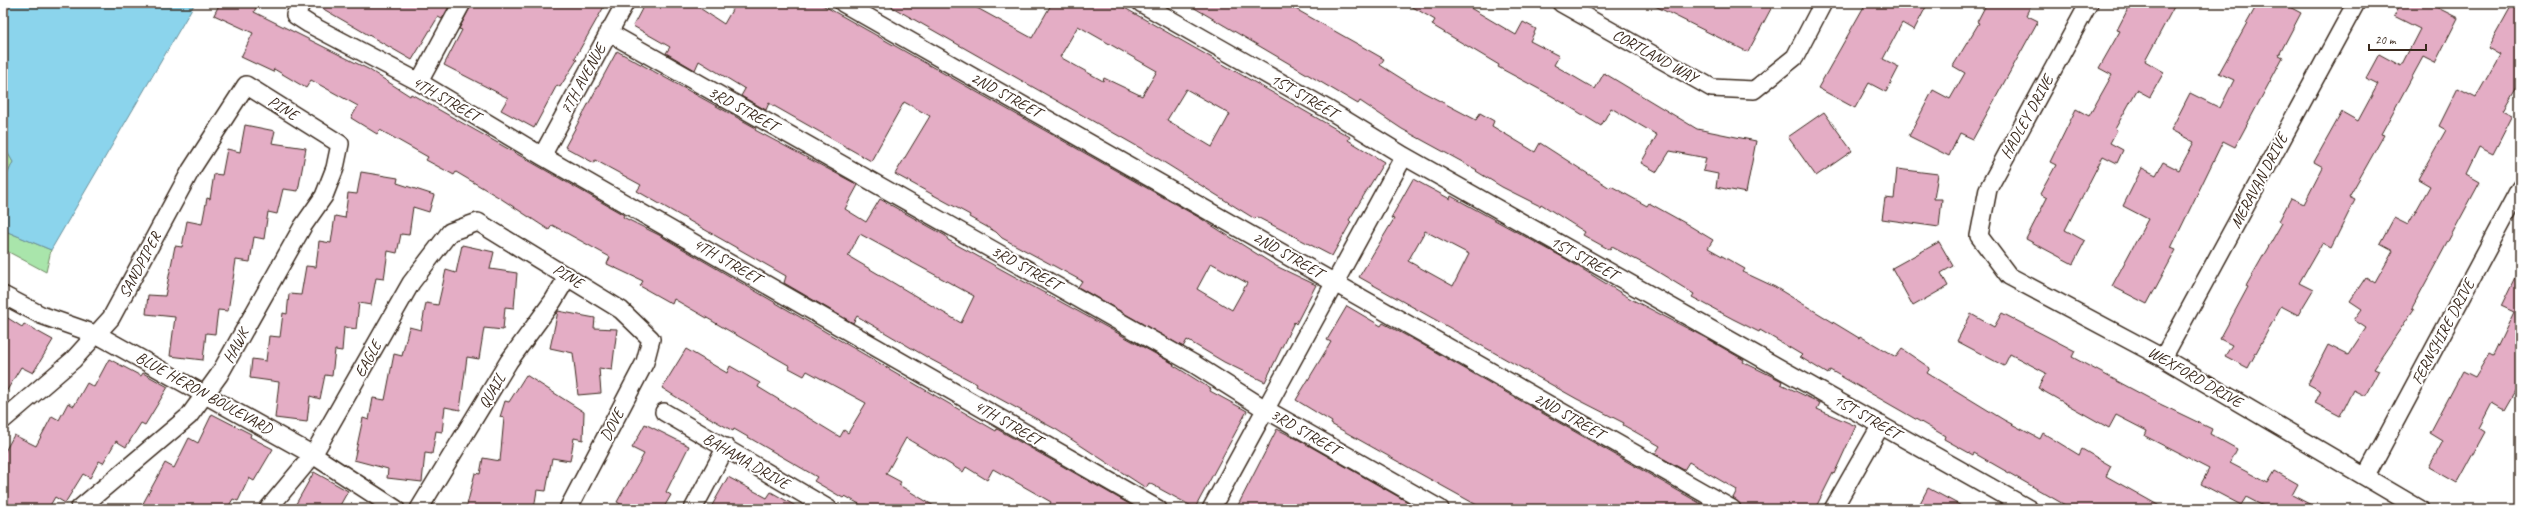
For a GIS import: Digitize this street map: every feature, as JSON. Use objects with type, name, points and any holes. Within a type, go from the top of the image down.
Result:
[{"type":"street","points":[[419,82],[462,3]]},
{"type":"street","name":"7TH AVENUE","points":[[542,156],[624,3]]},
{"type":"street","name":"2ND STREET","points":[[843,3],[1732,509]]},
{"type":"street","name":"1ST STREET","points":[[1142,3],[1329,110],[1404,156],[2030,509]]},
{"type":"street","name":"CORTLAND WAY","points":[[1561,3],[1712,88],[1754,90],[1795,57],[1823,3]]},
{"type":"street","name":"HADLEY DRIVE","points":[[1979,236],[1988,189],[2090,3]]},
{"type":"street","name":"MERAVAN DRIVE","points":[[2163,358],[2356,3]]},
{"type":"street","name":"4TH STREET","points":[[298,9],[542,156],[1158,509]]},
{"type":"street","name":"3RD STREET","points":[[608,32],[1194,364],[1265,409],[1440,509]]},
{"type":"street","name":"PINE","points":[[246,85],[340,144]]},
{"type":"street","name":"SANDPIPER","points":[[3,420],[73,360],[98,335],[112,318],[191,170],[246,85]]},
{"type":"street","name":"HAWK","points":[[79,509],[189,416],[206,394],[219,375],[303,226],[324,196],[335,168],[340,144]]},
{"type":"street","points":[[1211,509],[1336,283],[1404,156]]},
{"type":"street","name":"FERNSHIRE DRIVE","points":[[2366,476],[2520,188]]},
{"type":"street","name":"PINE","points":[[478,222],[621,310],[652,340]]},
{"type":"street","name":"EAGLE","points":[[268,509],[314,455],[411,283],[450,232],[478,222]]},
{"type":"street","name":"WEXFORD DRIVE","points":[[1979,236],[2009,276],[2163,358],[2420,509]]},
{"type":"street","name":"QUAIL","points":[[419,509],[509,361],[553,301],[568,276]]},
{"type":"street","name":"BLUE HERON BOULEVARD","points":[[3,295],[41,315],[98,335],[314,455],[396,509]]},
{"type":"street","name":"DOVE","points":[[568,509],[645,362],[652,340]]},
{"type":"street","name":"BAHAMA DRIVE","points":[[664,412],[726,447],[737,457],[829,509]]},
{"type":"street","points":[[1833,509],[1880,425]]},
{"type":"street","points":[[694,509],[726,447]]},
{"type":"green space","points":[[3,145],[13,162],[3,184]]},
{"type":"green space","points":[[3,230],[51,250],[46,272],[3,249]]},
{"type":"water","points":[[3,3],[195,3],[51,250],[3,230],[3,184],[13,162],[3,145]]},
{"type":"building","points":[[220,3],[258,3],[254,12],[368,69],[410,96],[411,94],[624,215],[623,217],[659,235],[996,431],[997,429],[1138,509],[1047,509],[1051,502],[993,469],[987,480],[966,467],[963,472],[906,438],[886,474],[901,482],[899,485],[939,509],[868,509],[845,496],[843,498],[814,481],[817,477],[734,429],[733,431],[703,414],[662,388],[686,349],[727,373],[730,366],[760,383],[758,387],[840,437],[844,430],[848,433],[866,403],[807,371],[804,376],[789,368],[790,366],[674,299],[672,304],[640,286],[643,281],[607,264],[610,257],[552,225],[549,230],[500,198],[456,172],[454,175],[426,160],[428,157],[380,130],[377,134],[351,118],[358,106],[311,80],[306,88],[274,69],[273,72],[241,57],[253,33],[214,15]]},
{"type":"building","points":[[313,3],[451,3],[442,19],[438,17],[412,60]]},
{"type":"building","points":[[472,3],[606,3],[575,58],[577,60],[560,87],[557,85],[534,128],[501,110],[508,98],[444,65],[462,30],[459,29]]},
{"type":"building","points":[[645,3],[692,3],[724,24],[736,3],[819,3],[1200,218],[1276,266],[1316,285],[1296,324],[1294,322],[1265,382],[1224,362],[1187,340],[1183,347],[1078,287],[1082,281],[1002,238],[996,232],[969,217],[970,215],[895,174],[930,116],[904,102],[871,161],[769,103],[766,110],[741,96],[745,89],[699,61],[695,70],[666,53],[670,47],[633,26]],"holes":[[[1211,263],[1247,283],[1232,310],[1197,289]]]},
{"type":"building","points":[[885,3],[968,3],[1032,38],[1052,3],[1116,3],[1350,137],[1348,140],[1384,162],[1349,220],[1351,222],[1332,256],[1257,217],[1255,219],[1149,153]],"holes":[[[1078,26],[1157,71],[1142,96],[1104,78],[1103,81],[1060,57]],[[1186,89],[1230,114],[1212,147],[1167,120]]]},
{"type":"building","points":[[1186,3],[1285,3],[1384,59],[1380,65],[1423,92],[1476,120],[1480,113],[1494,121],[1492,126],[1535,152],[1540,143],[1610,188],[1611,186],[1647,206],[1649,203],[1685,223],[1713,240],[1708,248],[1745,269],[1743,272],[1775,287],[1859,338],[1860,336],[1896,357],[1902,349],[1930,368],[1927,373],[2004,420],[2040,439],[2043,433],[2079,455],[2082,449],[2111,466],[2106,476],[2165,509],[2072,509],[1974,453],[1973,455],[1944,439],[1945,436],[1830,370],[1828,374],[1800,357],[1802,355],[1760,330],[1759,332],[1692,297],[1694,294],[1650,267],[1612,247],[1610,250],[1583,235],[1585,232],[1541,204],[1540,206],[1502,187],[1476,171],[1477,170],[1402,129],[1360,101],[1358,104]]},
{"type":"building","points":[[1406,3],[1462,3],[1516,35],[1523,22],[1536,29],[1530,41],[1559,56],[1554,65],[1595,89],[1604,73],[1697,129],[1756,141],[1746,193],[1716,187],[1718,174],[1703,171],[1706,158],[1670,151],[1657,172],[1641,163],[1657,135],[1611,108],[1601,126],[1552,96],[1498,67],[1499,65],[1432,25],[1435,20]]},
{"type":"building","points":[[1649,3],[1774,3],[1748,52]]},
{"type":"building","points":[[1866,3],[1928,3],[1914,30],[1902,23],[1883,59],[1899,67],[1886,92],[1869,83],[1855,108],[1818,88]]},
{"type":"building","points":[[1987,3],[2032,3],[2026,15],[2038,21],[1973,139],[1960,133],[1949,156],[1909,136],[1933,90],[1950,99],[1965,73],[1953,66],[1979,23],[1977,22]]},
{"type":"building","points":[[2131,3],[2176,3],[2145,61],[2164,72],[2150,97],[2137,90],[2115,129],[2117,130],[2110,143],[2123,150],[2117,163],[2103,156],[2065,230],[2085,241],[2073,264],[2026,239],[2047,198],[2040,194],[2056,165],[2050,162],[2076,109],[2089,116],[2112,75],[2099,68],[2120,31],[2117,30]]},
{"type":"building","points":[[2258,3],[2282,3],[2301,13],[2279,55],[2283,57],[2235,147],[2223,141],[2171,248],[2176,250],[2147,304],[2112,286],[2148,219],[2123,206],[2142,168],[2156,175],[2163,162],[2179,170],[2194,142],[2171,130],[2190,93],[2220,108],[2234,80],[2219,73]]},
{"type":"building","points":[[2401,3],[2428,3],[2458,18],[2435,63],[2423,57],[2381,134],[2384,135],[2349,197],[2355,200],[2331,248],[2322,243],[2299,283],[2313,290],[2298,315],[2281,306],[2248,368],[2225,356],[2232,345],[2220,339],[2248,287],[2246,286],[2282,223],[2279,221],[2291,198],[2304,204],[2323,167],[2314,162],[2342,112],[2358,121],[2378,84],[2366,78],[2379,54],[2401,66],[2420,29],[2394,16]]},
{"type":"building","points":[[2513,3],[2520,3],[2520,81],[2503,110],[2513,115],[2493,154],[2479,147],[2466,174],[2480,182],[2412,308],[2414,309],[2374,368],[2379,370],[2365,396],[2353,390],[2340,416],[2315,403],[2321,391],[2308,384],[2328,345],[2348,355],[2366,328],[2354,320],[2362,309],[2350,301],[2366,277],[2375,283],[2393,251],[2380,244],[2394,218],[2408,225],[2430,186],[2418,179],[2446,130],[2439,126],[2458,88],[2476,97],[2500,55],[2488,48]]},
{"type":"building","points":[[617,51],[756,128],[755,130],[858,185],[845,209],[866,222],[880,199],[946,236],[948,240],[1174,364],[1173,365],[1211,389],[1210,391],[1247,411],[1195,508],[1149,483],[1146,488],[1057,430],[976,386],[977,384],[930,359],[857,316],[853,323],[784,283],[786,276],[637,191],[641,185],[595,160],[594,163],[565,147]],"holes":[[[860,234],[974,296],[961,323],[848,256]]]},
{"type":"building","points":[[1824,112],[1852,151],[1816,176],[1788,137]]},
{"type":"building","points":[[245,125],[275,131],[272,143],[306,148],[298,191],[283,189],[277,214],[268,212],[264,239],[254,237],[250,262],[236,260],[228,311],[218,310],[215,334],[206,333],[203,360],[170,356],[175,317],[146,314],[148,295],[165,296],[175,246],[182,247],[187,221],[202,224],[207,198],[210,199],[214,174],[222,175],[227,149],[240,152]]},
{"type":"building","points":[[1897,169],[1938,174],[1934,199],[1942,199],[1939,227],[1882,219],[1885,198],[1894,199]]},
{"type":"building","points":[[361,172],[398,178],[397,183],[434,195],[429,212],[413,207],[409,235],[401,234],[397,253],[388,251],[384,279],[376,278],[371,305],[359,303],[356,329],[344,327],[342,351],[335,350],[332,376],[325,375],[320,399],[310,396],[307,422],[275,418],[279,382],[250,378],[252,359],[266,361],[269,336],[280,337],[283,313],[287,314],[289,294],[301,295],[306,266],[316,267],[319,241],[331,243],[335,216],[345,218],[348,193],[357,194]]},
{"type":"building","points":[[1413,179],[1450,199],[1451,196],[1566,259],[1631,299],[1704,337],[1744,360],[1743,362],[1782,381],[1781,384],[1820,403],[1817,409],[1856,426],[1834,474],[1833,473],[1815,509],[1742,509],[1740,504],[1733,498],[1737,490],[1689,462],[1684,470],[1655,454],[1660,446],[1623,425],[1624,423],[1577,399],[1359,277],[1394,219],[1391,218]],"holes":[[[1425,231],[1469,254],[1453,286],[1408,261]]]},
{"type":"building","points":[[1939,242],[1953,266],[1941,273],[1948,286],[1913,306],[1892,268]]},
{"type":"building","points":[[462,245],[494,252],[490,269],[517,273],[514,308],[505,307],[503,330],[484,328],[479,359],[467,357],[460,410],[445,407],[442,432],[436,431],[432,454],[425,453],[422,482],[387,478],[388,469],[354,460],[363,418],[369,420],[373,398],[385,400],[394,354],[402,356],[409,327],[421,330],[426,303],[438,305],[446,270],[456,273]]},
{"type":"building","points":[[2520,267],[2520,382],[2504,410],[2492,403],[2479,428],[2485,432],[2457,483],[2429,467],[2443,441],[2430,433],[2463,371],[2475,377],[2489,354],[2493,356],[2514,312],[2501,306]]},
{"type":"building","points":[[1347,306],[1381,326],[1383,323],[1418,342],[1710,509],[1484,509],[1397,461],[1331,424],[1332,422],[1296,400],[1331,342],[1327,340]]},
{"type":"building","points":[[558,311],[595,318],[594,328],[617,329],[612,370],[599,368],[601,393],[578,395],[573,353],[550,348]]},
{"type":"building","points":[[2002,313],[2075,351],[2072,357],[2160,404],[2212,429],[2210,434],[2237,449],[2230,463],[2268,483],[2275,471],[2298,484],[2292,495],[2319,509],[2269,509],[2246,497],[2241,505],[2201,484],[2209,469],[2145,436],[2147,431],[2116,415],[2109,428],[2038,388],[2046,373],[2010,354],[2004,366],[1957,341],[1971,314],[1994,327]]},
{"type":"building","points":[[3,315],[22,327],[24,324],[53,340],[33,373],[21,367],[3,397]]},
{"type":"building","points":[[109,359],[141,376],[143,373],[168,387],[145,425],[141,423],[126,447],[116,441],[103,463],[99,461],[90,478],[83,474],[65,503],[55,497],[48,509],[3,509],[3,455],[14,435],[36,446],[52,416],[59,420],[68,403],[74,406],[87,383],[94,387]]},
{"type":"building","points":[[526,375],[584,412],[583,440],[574,438],[570,461],[552,458],[546,491],[537,490],[534,509],[466,509],[475,473],[480,474],[483,458],[500,461],[504,418],[500,417],[505,401],[509,402]]},
{"type":"building","points":[[212,414],[251,434],[250,437],[273,449],[254,481],[249,478],[238,501],[233,499],[227,509],[140,509],[165,463],[174,468],[189,438],[198,443]]},
{"type":"building","points":[[645,424],[689,446],[666,492],[671,495],[663,509],[629,509],[617,502],[644,454],[632,448]]},
{"type":"building","points":[[1277,429],[1299,440],[1420,509],[1236,509]]},
{"type":"building","points":[[314,472],[348,491],[338,509],[293,509]]},
{"type":"building","points":[[728,477],[767,498],[771,492],[801,509],[710,509]]},
{"type":"building","points":[[1928,488],[1967,509],[1917,509]]}]
